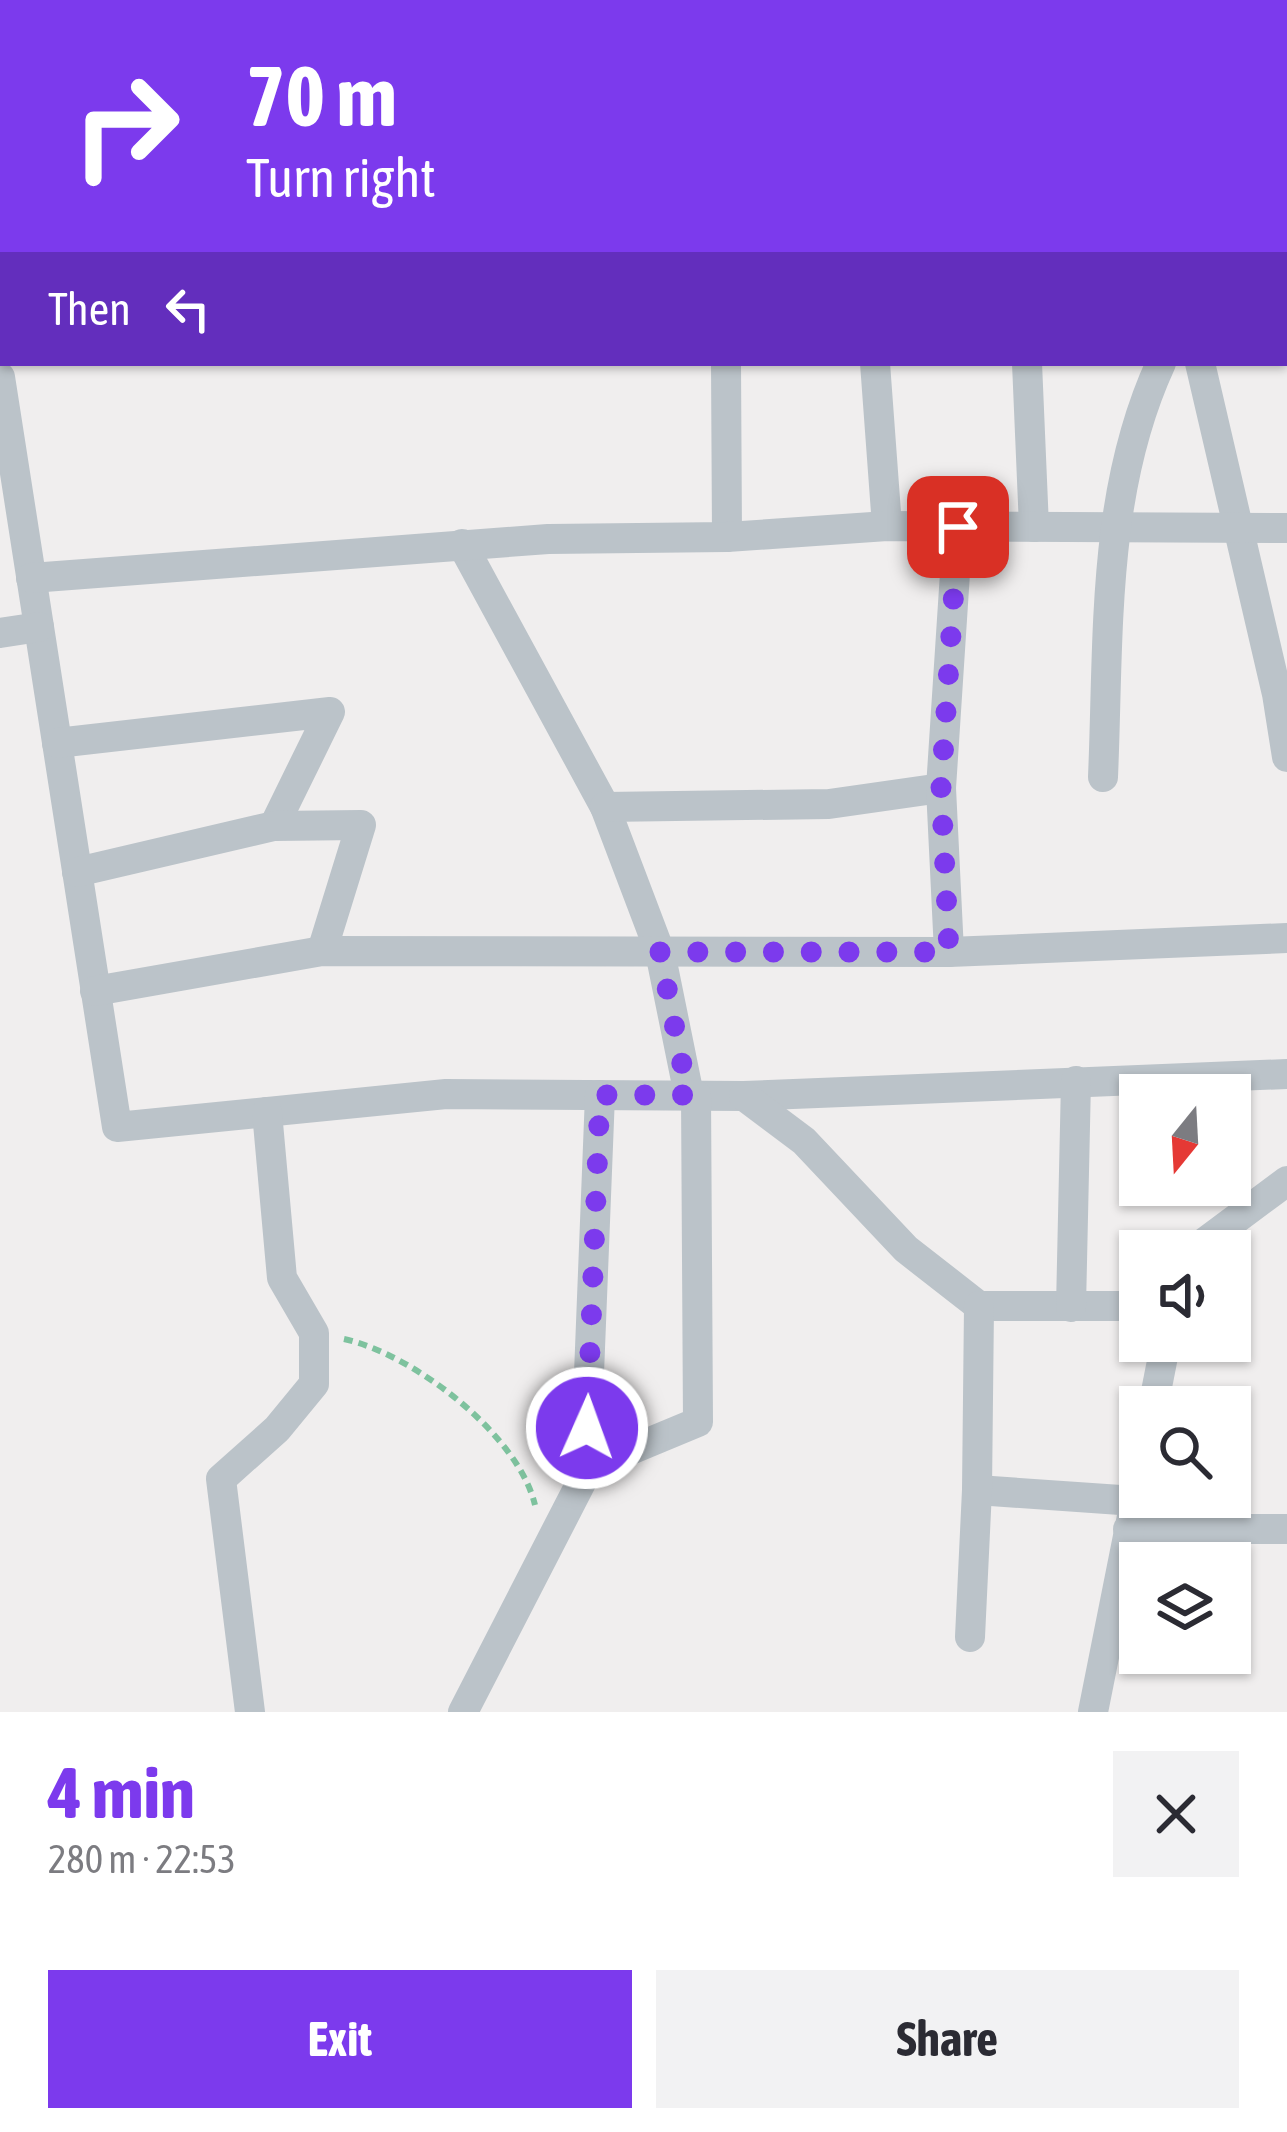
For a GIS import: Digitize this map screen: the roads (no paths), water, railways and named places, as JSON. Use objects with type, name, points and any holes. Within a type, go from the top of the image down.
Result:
[{"type":"street","points":[[726,366],[727,537]]},
{"type":"street","points":[[875,366],[887,526]]},
{"type":"street","points":[[1027,366],[1034,527]]},
{"type":"street","points":[[1103,778],[1114,528],[1130,445],[1160,366]]},
{"type":"street","points":[[1201,366],[1277,694],[1287,757]]},
{"type":"street","points":[[0,377],[117,1127],[446,1094],[744,1096],[1287,1074]]},
{"type":"street","points":[[31,578],[462,544],[727,537],[887,526],[1287,528]]},
{"type":"street","points":[[949,952],[941,788],[958,527]]},
{"type":"street","points":[[462,544],[605,806],[660,952],[692,1095],[698,1422],[585,1475]]},
{"type":"street","points":[[0,633],[39,627]]},
{"type":"street","points":[[57,743],[331,712],[274,826]]},
{"type":"street","points":[[605,806],[829,804],[941,788]]},
{"type":"street","points":[[77,872],[274,826],[361,826],[322,952]]},
{"type":"street","points":[[95,991],[322,952],[949,952],[1287,938]]},
{"type":"street","points":[[1070,1306],[1076,1081]]},
{"type":"street","points":[[463,1712],[585,1475],[600,1095]]},
{"type":"street","points":[[744,1096],[804,1141],[906,1249],[979,1306],[1119,1306]]},
{"type":"street","points":[[250,1712],[221,1479],[277,1429],[314,1384],[314,1333],[282,1278],[266,1112]]},
{"type":"street","points":[[1221,1230],[1287,1181]]},
{"type":"street","points":[[970,1637],[979,1306]]},
{"type":"street","points":[[977,1490],[1119,1501]]},
{"type":"street","points":[[1094,1712],[1131,1518]]},
{"type":"street","points":[[1225,1518],[1287,1529]]}]
